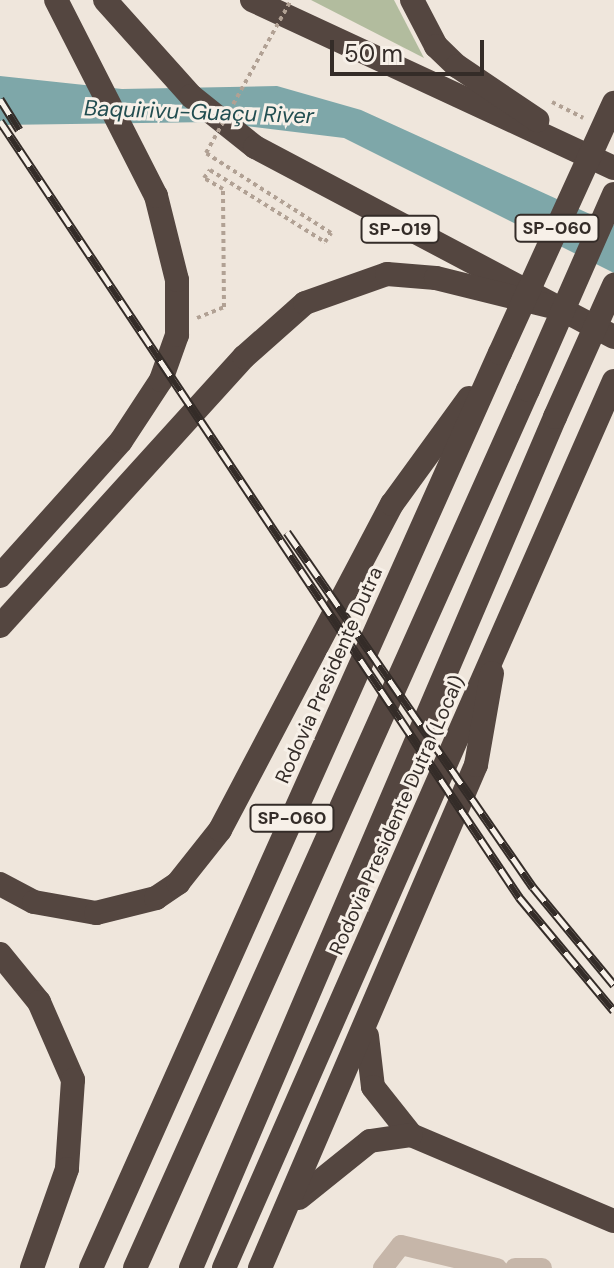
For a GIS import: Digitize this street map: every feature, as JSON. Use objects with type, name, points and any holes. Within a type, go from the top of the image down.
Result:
[{"type":"highway","points":[[0,576],[145,406],[177,335],[171,239],[135,149],[86,51],[56,0]]},
{"type":"highway","name":"SP-019","points":[[105,0],[161,65],[255,147],[549,306],[614,337]]},
{"type":"highway","points":[[252,0],[416,82],[575,147],[614,168]]},
{"type":"highway","points":[[412,0],[436,46],[457,66],[575,147]]},
{"type":"highway","name":"Rodovia Presidente Dutra","points":[[91,1268],[614,103]]},
{"type":"highway","name":"SP-060","points":[[135,1268],[614,194]]},
{"type":"highway","points":[[0,626],[244,357],[305,303],[387,274],[436,278],[549,306]]},
{"type":"highway","points":[[191,1268],[614,285]]},
{"type":"highway","points":[[0,884],[34,902],[96,913],[156,898],[178,883],[233,808],[392,504],[496,360]]},
{"type":"highway","name":"Rodovia Presidente Dutra (Local)","points":[[224,1268],[614,381]]},
{"type":"highway","points":[[260,1268],[367,1034],[476,765],[493,658]]},
{"type":"highway","points":[[0,954],[39,1002],[73,1080],[67,1169],[32,1268]]},
{"type":"highway","points":[[367,1034],[373,1087],[411,1135],[614,1221]]},
{"type":"highway","points":[[287,1210],[362,1146],[411,1135]]},
{"type":"lane","points":[[383,1268],[401,1245],[497,1268]]},
{"type":"lane","points":[[515,1268],[542,1268]]},
{"type":"path","points":[[176,315],[215,316],[224,307],[223,189],[204,178],[210,170],[325,242],[331,233],[206,153],[291,0]]},
{"type":"green space","points":[[311,0],[394,0],[424,58]]},
{"type":"water","name":"Baquirivu-Guaçu River","points":[[0,76],[122,89],[277,86],[361,110],[614,225],[614,273],[344,138],[213,122],[0,125]]},
{"type":"railway","points":[[0,99],[19,130]]},
{"type":"railway","points":[[0,121],[519,897],[614,1011]]},
{"type":"railway","points":[[287,532],[533,887],[614,985]]}]
